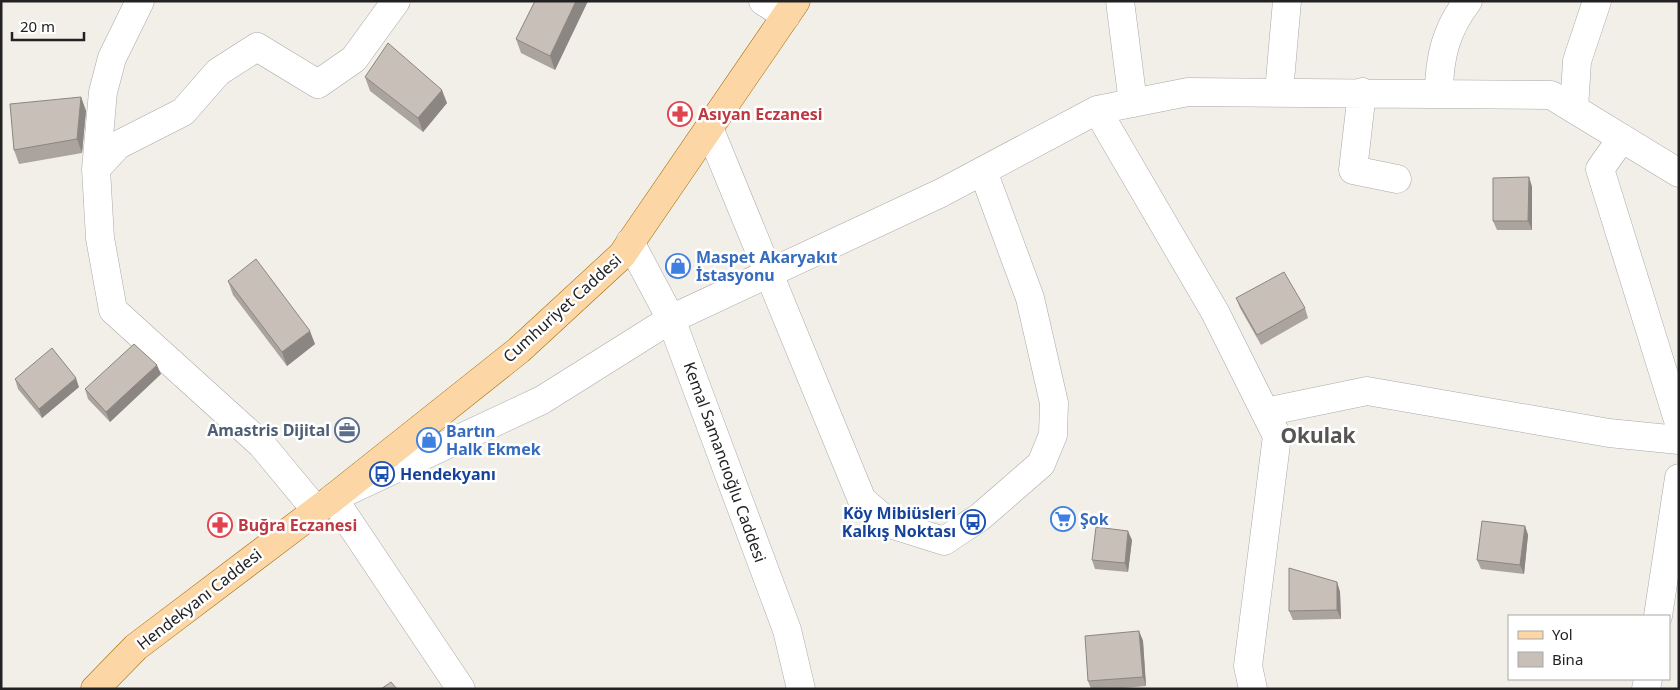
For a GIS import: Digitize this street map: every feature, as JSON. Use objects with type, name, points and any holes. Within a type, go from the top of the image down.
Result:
[{"type":"main road","name":"Cumhuriyet Caddesi","points":[[324,503],[519,350],[622,254],[791,9]]},
{"type":"main road","name":"Hendekyanı Caddesi","points":[[95,689],[136,647],[324,503]]},
{"type":"street","points":[[140,1],[112,58],[107,75],[103,92],[96,169],[100,238],[113,310],[324,503],[461,689]]},
{"type":"street","points":[[96,169],[118,146],[183,112],[218,72],[257,47],[318,84],[354,59],[396,1]]},
{"type":"street","points":[[763,1],[791,9]]},
{"type":"street","points":[[1120,1],[1133,102]]},
{"type":"street","points":[[1279,92],[1287,1]]},
{"type":"street","points":[[1439,93],[1439,63],[1454,18],[1468,1]]},
{"type":"street","points":[[1574,109],[1577,61],[1597,1]]},
{"type":"street","points":[[324,503],[542,400],[672,319],[941,193],[1097,110],[1188,92],[1551,95],[1679,173]]},
{"type":"street","points":[[1362,92],[1353,170],[1397,179]]},
{"type":"street","points":[[1097,110],[1215,312],[1277,436],[1248,666],[1253,689]]},
{"type":"street","points":[[709,128],[767,273],[862,500],[890,524],[944,541],[980,517],[1041,464],[1053,435],[1054,403],[1030,298],[983,171]]},
{"type":"street","points":[[1622,138],[1600,168],[1679,423]]},
{"type":"street","name":"Kemal Samancıoğlu Caddesi","points":[[630,242],[672,319],[787,630],[801,689]]},
{"type":"street","points":[[1265,412],[1367,391],[1609,433],[1679,440]]},
{"type":"street","points":[[1658,615],[1679,478]]},
{"type":"building","points":[[535,1],[576,1],[550,56],[516,39]]},
{"type":"building","points":[[388,43],[442,90],[418,118],[365,77]]},
{"type":"building","points":[[81,97],[77,139],[14,150],[10,104]]},
{"type":"building","points":[[1529,177],[1528,221],[1493,221],[1493,178]]},
{"type":"building","points":[[256,259],[310,331],[282,352],[228,281]]},
{"type":"building","points":[[1284,272],[1305,308],[1257,335],[1236,298]]},
{"type":"building","points":[[134,344],[157,365],[106,412],[85,389]]},
{"type":"building","points":[[52,348],[76,378],[39,409],[15,379]]},
{"type":"building","points":[[1482,521],[1525,526],[1520,565],[1477,560]]},
{"type":"building","points":[[1096,527],[1128,531],[1125,563],[1092,560]]},
{"type":"building","points":[[1289,568],[1337,582],[1337,610],[1289,611]]},
{"type":"building","points":[[1139,631],[1143,677],[1088,681],[1085,636]]},
{"type":"building","points":[[391,682],[397,689],[381,689]]},
{"type":"place","name":"Asıyan Eczanesi","points":[[680,114]]},
{"type":"place","name":"Maspet Akaryakıt İstasyonu","points":[[678,266]]},
{"type":"place","name":"Amastris Dijital","points":[[347,430]]},
{"type":"place","name":"Bartın Halk Ekmek","points":[[429,440]]},
{"type":"place","name":"Hendekyanı","points":[[382,474]]},
{"type":"place","name":"Şok","points":[[1063,519]]},
{"type":"place","name":"Köy Mibiüsleri Kalkış Noktası","points":[[973,522]]},
{"type":"place","name":"Buğra Eczanesi","points":[[220,525]]},
{"type":"district","name":"Okulak","points":[[1318,435]]}]
